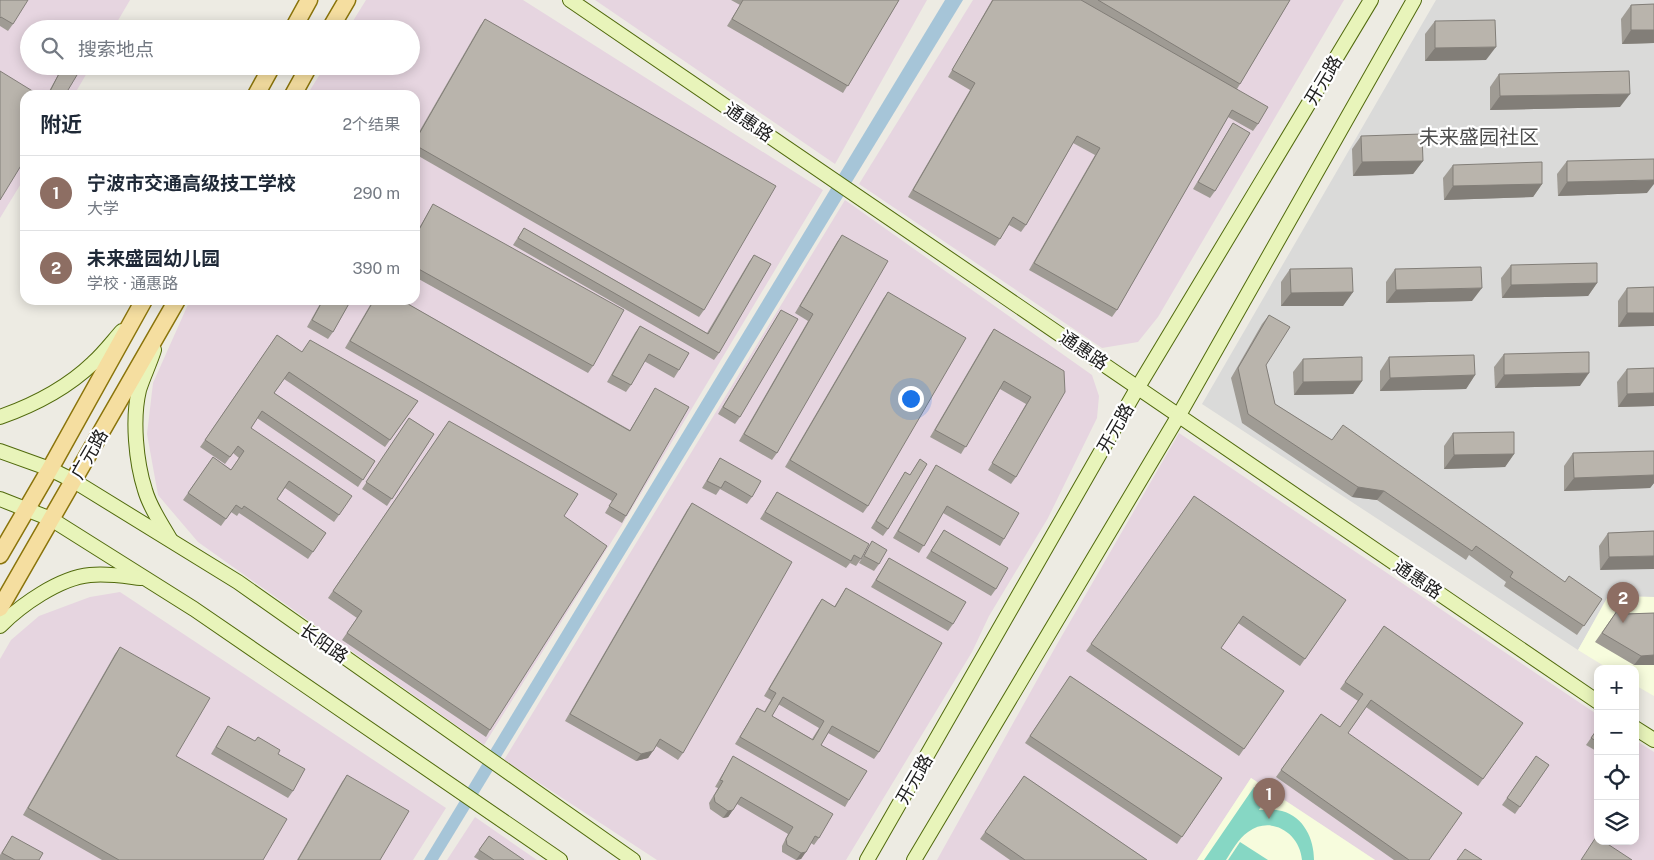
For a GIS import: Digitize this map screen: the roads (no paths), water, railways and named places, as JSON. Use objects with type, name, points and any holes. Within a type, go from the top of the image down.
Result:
[{"type":"main road","points":[[298,20],[309,0]]},
{"type":"main road","points":[[335,20],[347,0]]},
{"type":"main road","name":"通惠路","points":[[570,0],[1594,699]]},
{"type":"main road","name":"开元路","points":[[867,860],[1138,387],[1371,0]]},
{"type":"main road","points":[[914,860],[1179,415],[1414,0]]},
{"type":"main road","points":[[259,90],[267,75]]},
{"type":"main road","points":[[296,90],[304,75]]},
{"type":"main road","name":"广元路","points":[[0,555],[141,305]]},
{"type":"main road","name":"广元路","points":[[0,608],[174,305]]},
{"type":"main road","points":[[167,317],[139,390],[136,424],[139,463],[145,491],[155,514],[172,541]]},
{"type":"main road","points":[[0,417],[24,409],[60,390],[92,364],[133,319]]},
{"type":"main road","name":"长阳路","points":[[0,451],[50,469],[74,482],[238,582],[633,860]]},
{"type":"main road","points":[[0,499],[51,519],[194,609],[560,860]]},
{"type":"main road","points":[[0,626],[14,612],[69,580],[89,575],[116,574],[147,579]]},
{"type":"main road","points":[[1639,731],[1654,740]]},
{"type":"place","name":"未来盛园幼儿园","points":[[1623,623]]},
{"type":"place","name":"宁波市交通高级技工学校","points":[[1269,819]]},
{"type":"district","name":"未来盛园社区","points":[[1479,137]]}]
